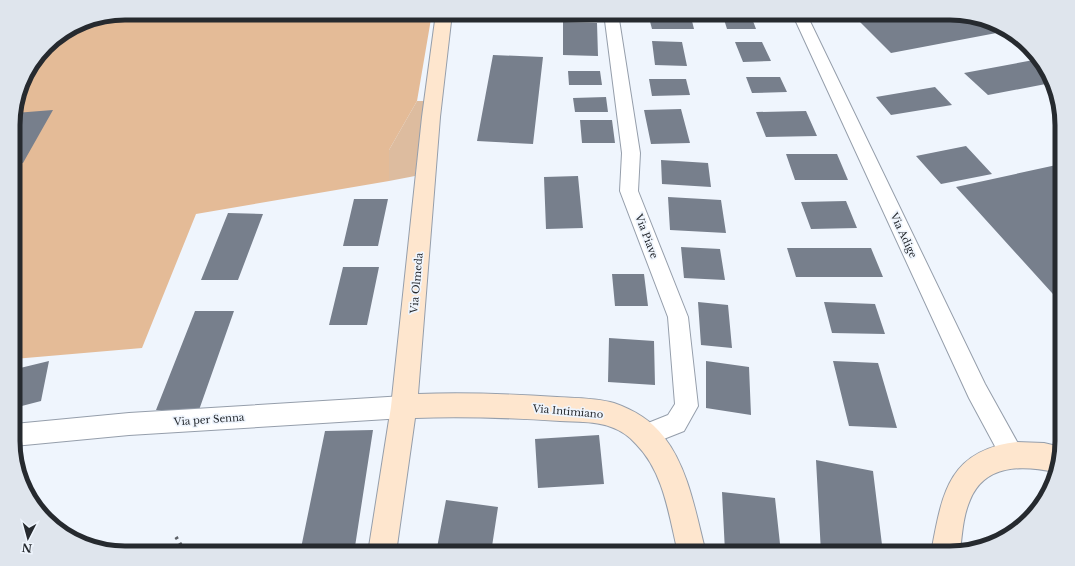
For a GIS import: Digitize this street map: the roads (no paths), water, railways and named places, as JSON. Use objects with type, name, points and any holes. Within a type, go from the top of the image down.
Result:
[{"type":"main road","name":"Via Olmeda","points":[[383,546],[404,407],[431,117],[443,20]]},
{"type":"main road","name":"Via Intimiano","points":[[404,407],[537,407],[595,411],[615,416],[646,435],[666,465],[673,483],[690,546]]},
{"type":"main road","points":[[947,546],[953,513],[961,488],[970,475],[988,461],[1012,454],[1039,455],[1053,458]]},
{"type":"street","name":"Via Piave","points":[[612,20],[631,153],[630,191],[678,317],[687,406],[676,423],[646,435]]},
{"type":"street","name":"Via Adige","points":[[802,20],[977,390],[1012,454]]},
{"type":"street","name":"Via per Senna","points":[[20,434],[129,424],[404,407]]},
{"type":"railway","points":[[176,537],[182,546]]}]
